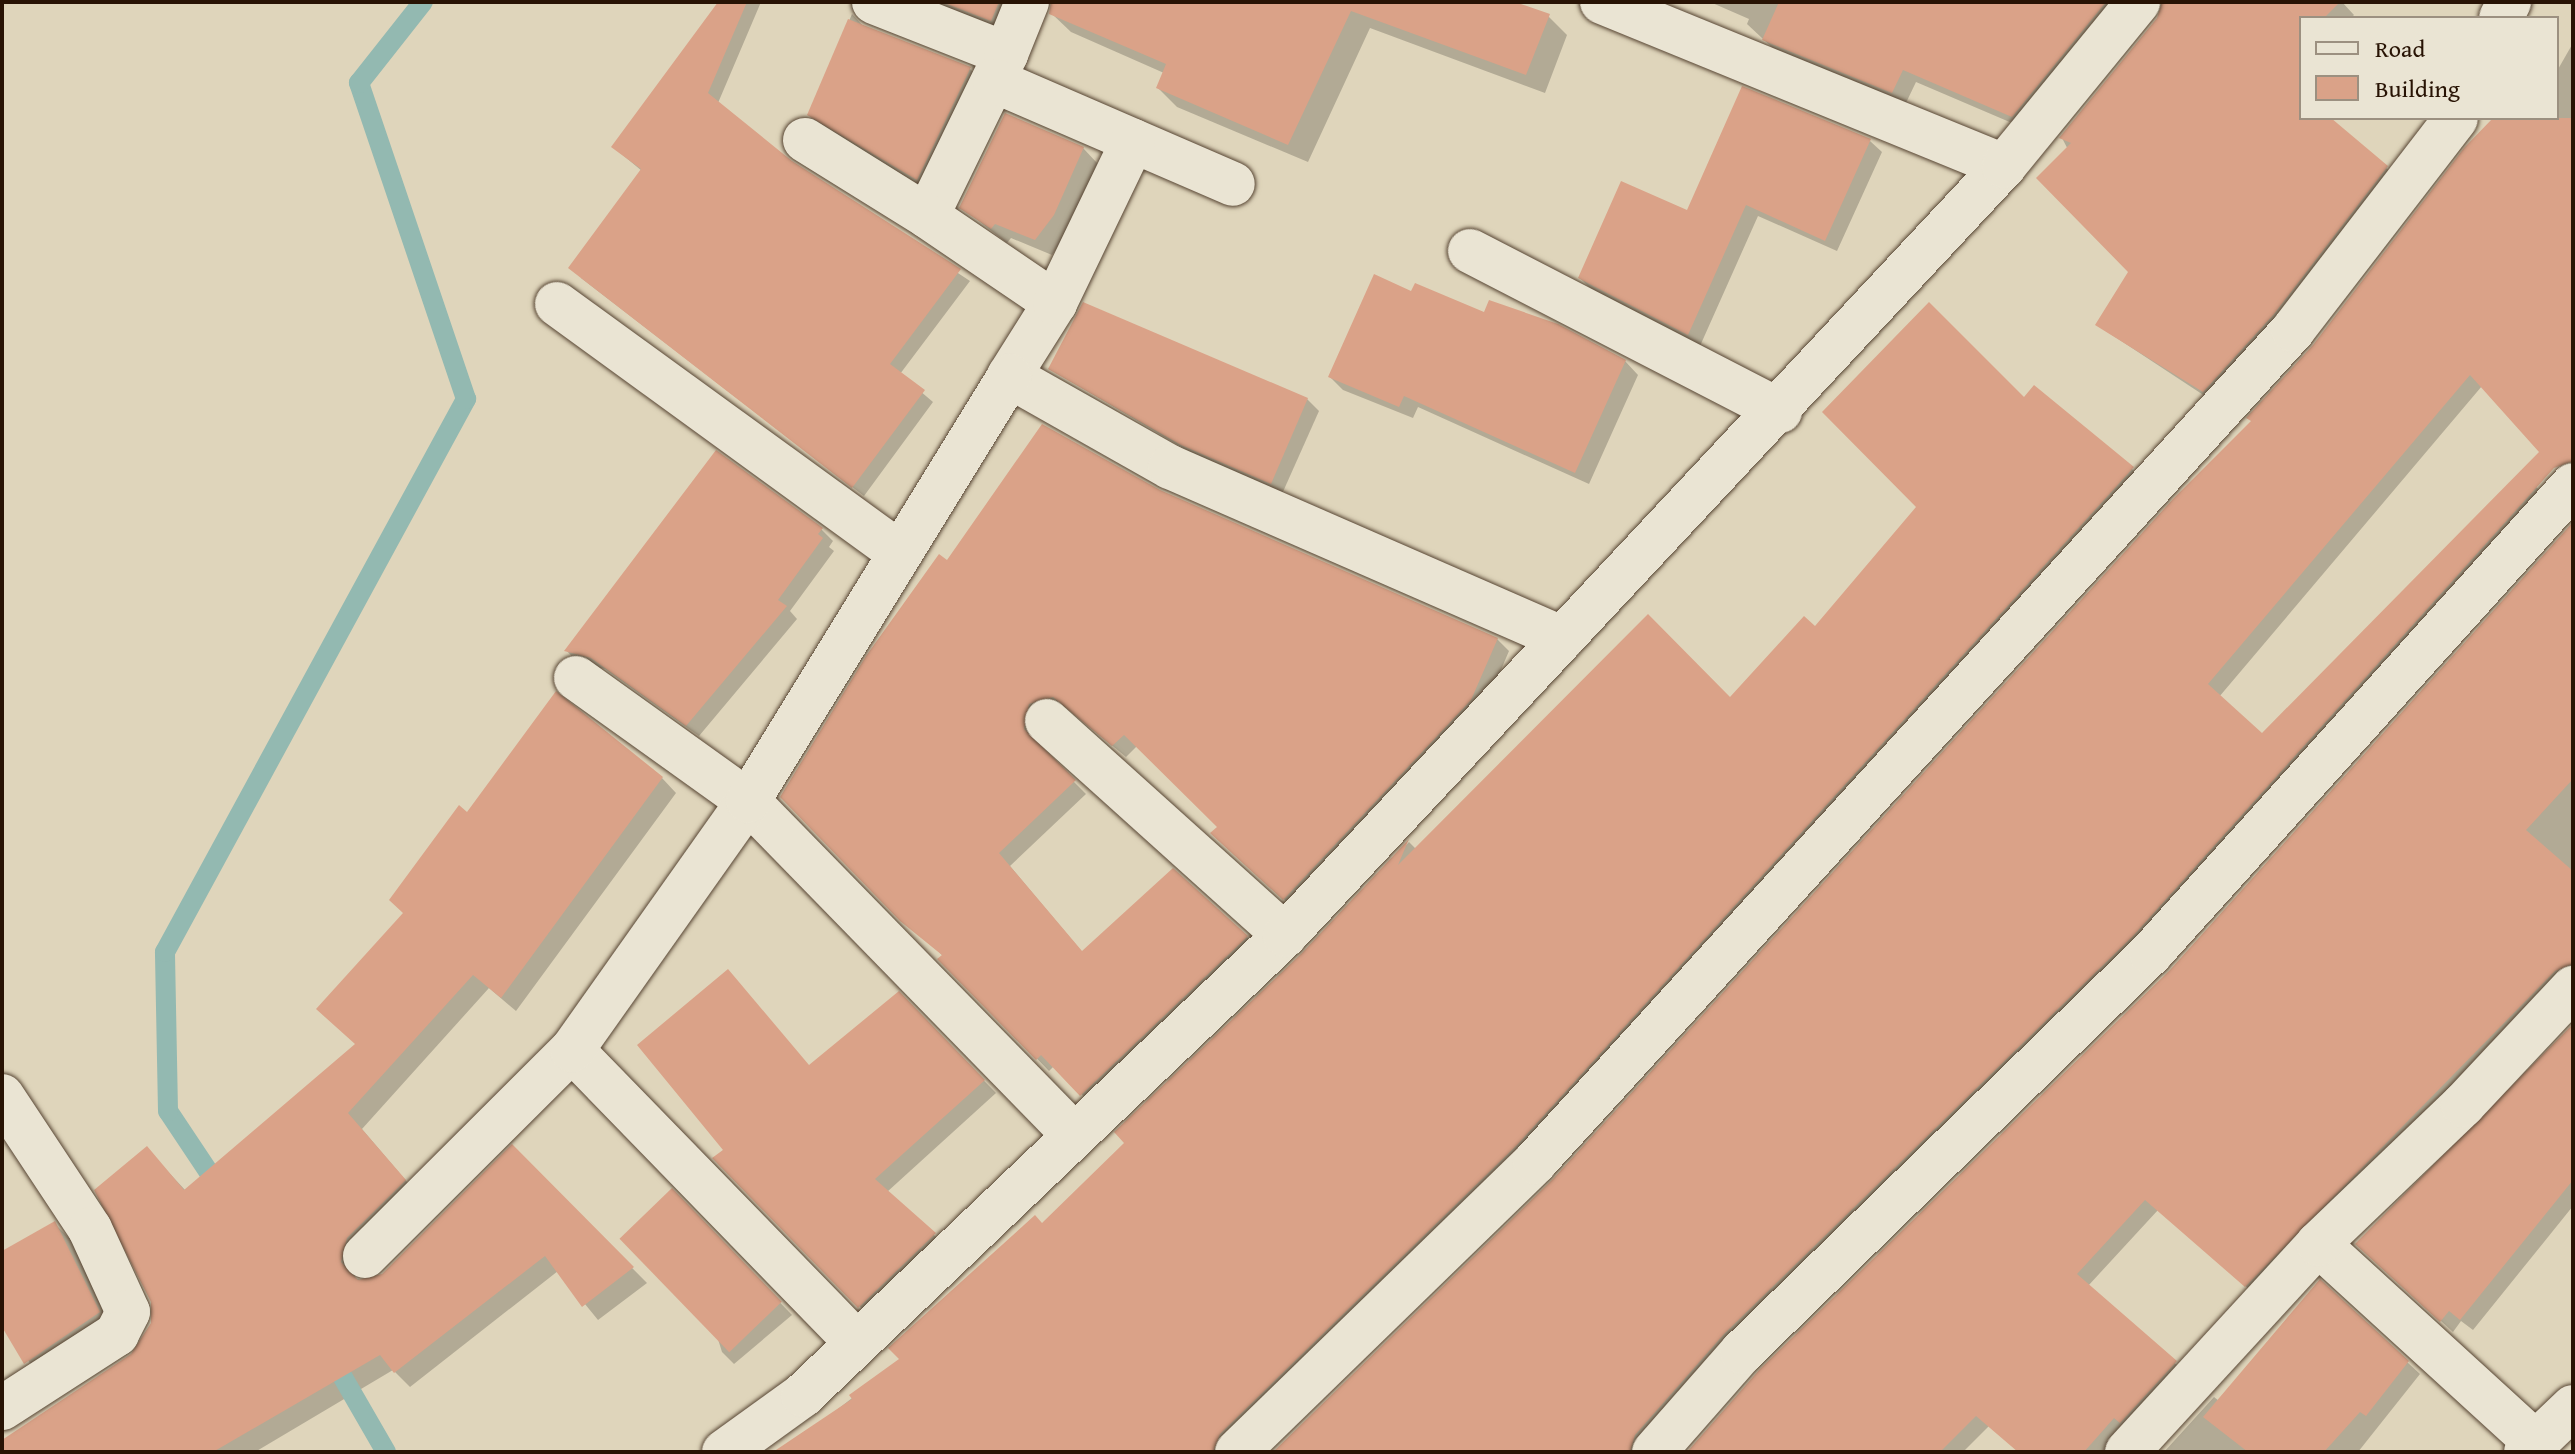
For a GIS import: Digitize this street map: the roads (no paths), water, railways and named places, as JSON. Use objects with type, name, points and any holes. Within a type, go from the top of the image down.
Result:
[{"type":"street","points":[[874,2],[1133,141],[1233,184]]},
{"type":"street","points":[[927,216],[1000,67],[1027,2]]},
{"type":"street","points":[[1602,2],[2004,166]]},
{"type":"street","points":[[724,1452],[803,1395],[1285,935],[1562,638],[1780,411],[2004,166],[2138,2]]},
{"type":"street","points":[[1237,1452],[1589,1103],[2293,330],[2454,120]]},
{"type":"street","points":[[805,140],[927,216],[1055,303]]},
{"type":"street","points":[[365,1256],[572,1050],[748,801],[1055,303],[1133,141]]},
{"type":"street","points":[[1470,251],[1780,411]]},
{"type":"street","points":[[557,304],[900,553]]},
{"type":"street","points":[[1009,376],[1170,467],[1562,638]]},
{"type":"street","points":[[1654,1452],[1742,1352],[2151,953],[2573,485]]},
{"type":"street","points":[[576,678],[748,801],[1074,1135]]},
{"type":"street","points":[[1047,721],[1285,935]]},
{"type":"street","points":[[2127,1452],[2318,1244],[2463,1105],[2573,988]]},
{"type":"street","points":[[572,1050],[856,1342]]},
{"type":"street","points":[[2,1096],[90,1229],[128,1312],[117,1334],[2,1408]]},
{"type":"street","points":[[2318,1244],[2555,1427]]},
{"type":"waterway","points":[[222,1192],[168,1111],[165,952],[466,399],[359,83],[423,2]]},
{"type":"waterway","points":[[330,1355],[386,1452]]}]
